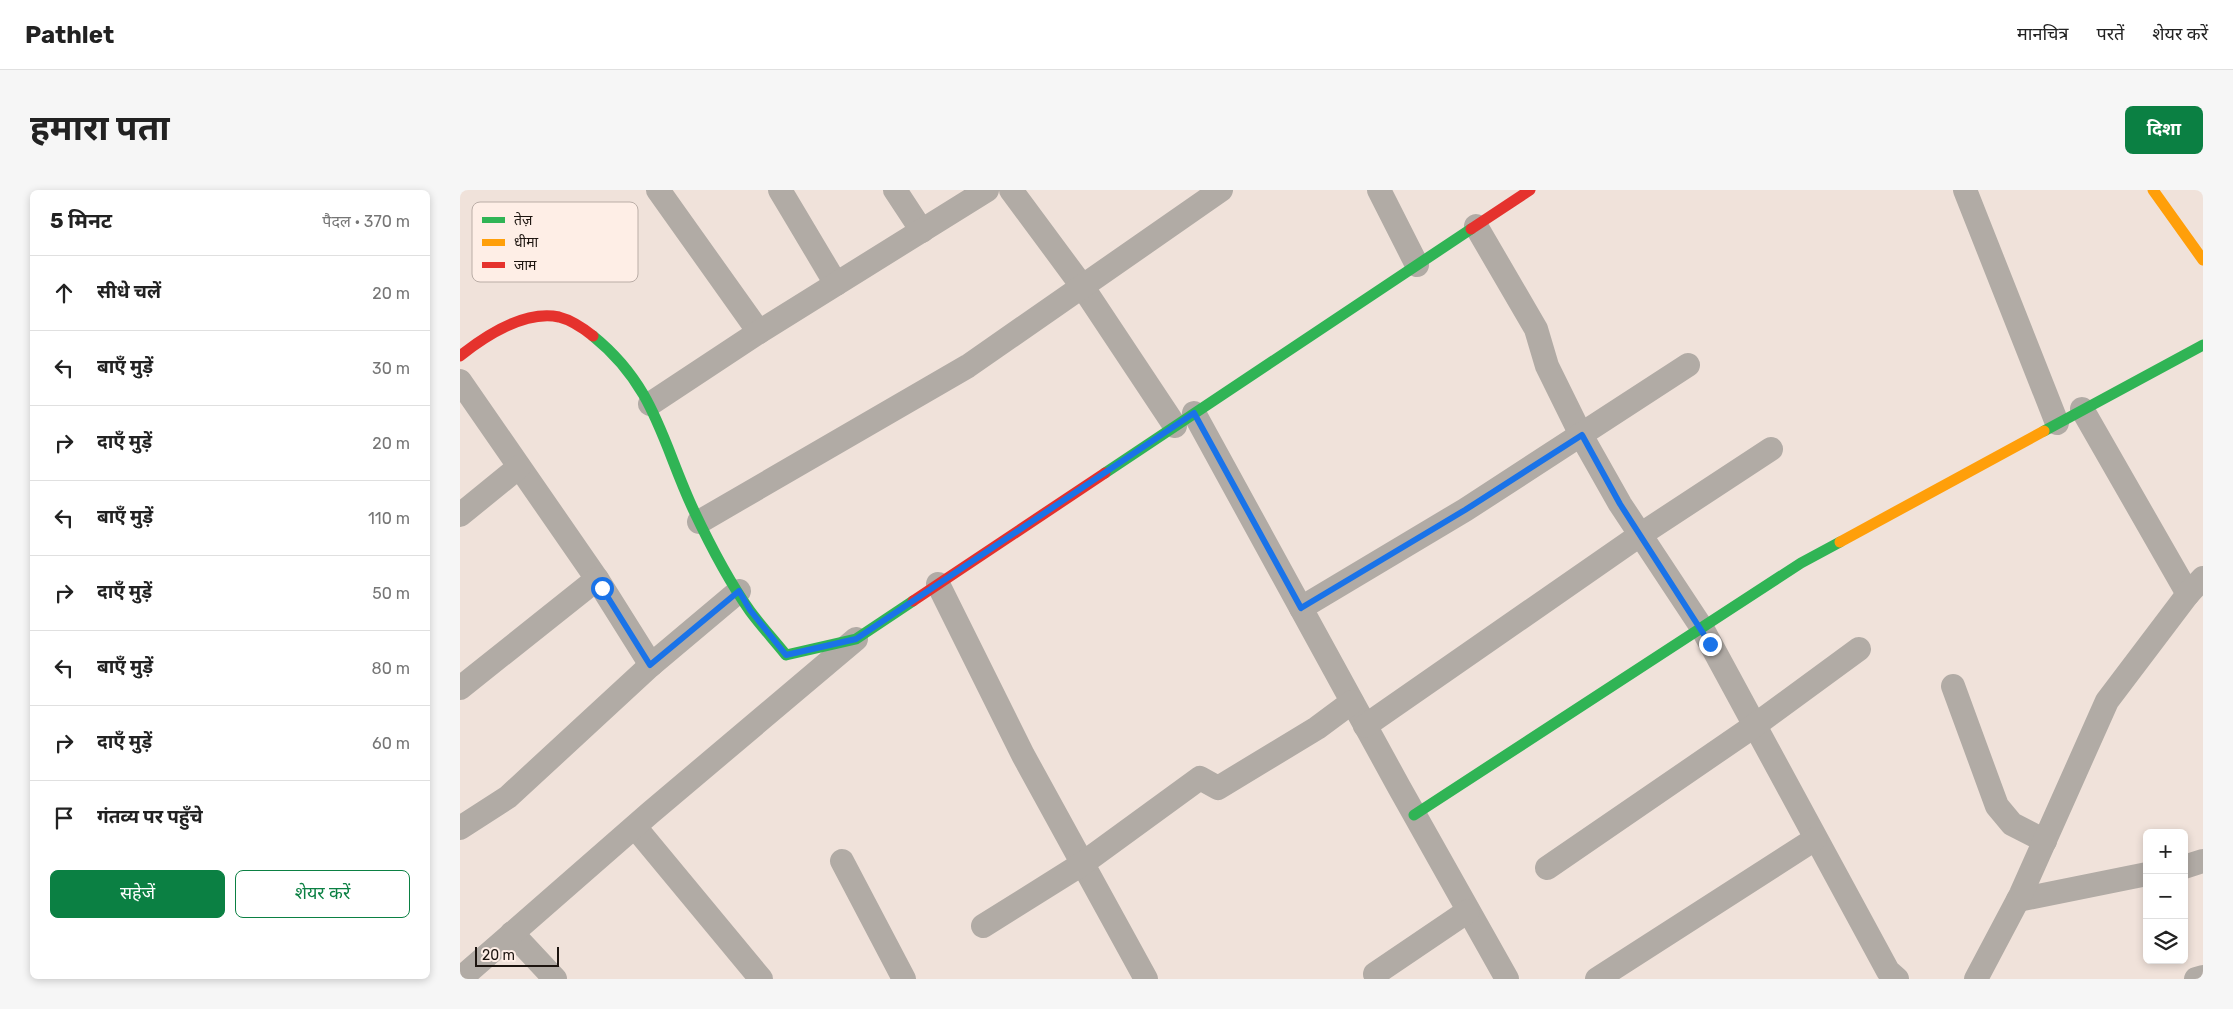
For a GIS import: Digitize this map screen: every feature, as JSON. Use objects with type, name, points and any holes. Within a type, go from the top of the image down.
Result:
[{"type":"street","points":[[658,190],[759,332]]},
{"type":"street","points":[[780,190],[836,284]]},
{"type":"street","points":[[895,190],[922,232]]},
{"type":"street","points":[[650,404],[759,332],[987,190]]},
{"type":"street","points":[[1011,190],[1082,286],[1175,426]]},
{"type":"street","points":[[699,522],[968,366],[1222,190]]},
{"type":"street","points":[[1379,190],[1417,265]]},
{"type":"street","points":[[460,979],[856,639],[1530,190]]},
{"type":"street","points":[[1965,190],[2057,424]]},
{"type":"street","points":[[2153,190],[2203,260]]},
{"type":"street","points":[[1476,226],[1536,330],[1547,366],[1582,435],[1640,535],[1702,628],[1888,971],[1898,979]]},
{"type":"street","points":[[460,356],[476,342],[524,319],[559,317],[583,328],[610,351],[650,404],[699,522],[750,610],[786,655],[856,639]]},
{"type":"street","points":[[1414,815],[1801,563],[2203,345]]},
{"type":"street","points":[[1301,608],[1465,510],[1688,365]]},
{"type":"street","points":[[460,381],[597,579],[650,665]]},
{"type":"street","points":[[1976,979],[2018,900],[2107,701],[2195,586],[2082,409]]},
{"type":"street","points":[[1194,413],[1414,815],[1507,979]]},
{"type":"street","points":[[1365,726],[1640,535],[1771,449]]},
{"type":"street","points":[[460,515],[519,467]]},
{"type":"street","points":[[460,688],[597,579]]},
{"type":"street","points":[[938,584],[1024,755],[1146,979]]},
{"type":"street","points":[[460,828],[508,797],[650,665],[739,591]]},
{"type":"street","points":[[1547,868],[1754,726],[1859,649]]},
{"type":"street","points":[[1953,686],[1998,806],[2012,824],[2045,841]]},
{"type":"street","points":[[983,926],[1082,864],[1200,778],[1218,788],[1317,728],[1352,702]]},
{"type":"street","points":[[635,827],[761,979]]},
{"type":"street","points":[[1597,979],[1815,839]]},
{"type":"street","points":[[842,861],[904,979]]},
{"type":"street","points":[[2188,866],[2203,861]]},
{"type":"street","points":[[2018,900],[2143,875]]},
{"type":"street","points":[[1375,974],[1468,911]]},
{"type":"street","points":[[512,934],[556,979]]},
{"type":"street","points":[[2196,979],[2203,977]]},
{"type":"traffic: fast","points":[[1105,473],[1471,229]]},
{"type":"traffic: fast","points":[[593,336],[614,355],[631,375],[644,396],[665,439],[683,486],[706,537],[750,611],[786,655],[856,639],[913,601]]},
{"type":"traffic: fast","points":[[2044,431],[2203,345]]},
{"type":"traffic: fast","points":[[1414,815],[1801,563],[1840,542]]},
{"type":"traffic: slow","points":[[2153,190],[2203,260]]},
{"type":"traffic: slow","points":[[1840,542],[2044,431]]},
{"type":"traffic: jam","points":[[1471,229],[1530,190]]},
{"type":"traffic: jam","points":[[460,356],[481,340],[506,326],[533,317],[563,318],[593,336]]},
{"type":"traffic: jam","points":[[913,601],[1105,473]]},
{"type":"route","points":[[602,588],[650,665],[739,591],[750,610],[786,655],[856,639],[1194,413],[1301,608],[1465,510],[1582,435],[1620,504],[1702,628],[1710,644]]}]
